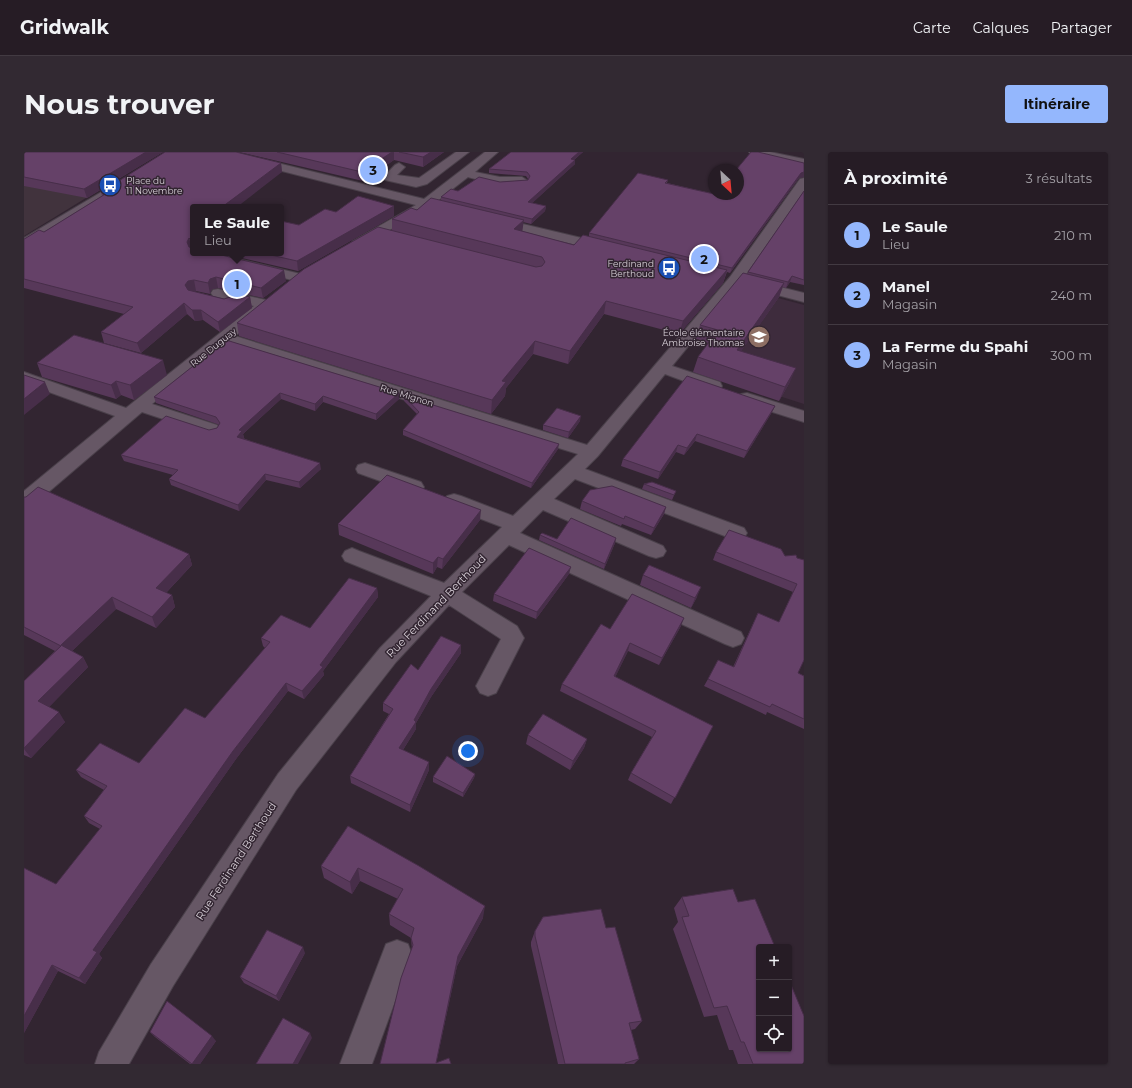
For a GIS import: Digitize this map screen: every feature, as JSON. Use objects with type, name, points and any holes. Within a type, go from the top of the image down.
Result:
[{"type":"street","points":[[219,152],[406,198],[464,214]]},
{"type":"street","points":[[399,167],[389,177],[416,183],[423,181],[463,152]]},
{"type":"street","points":[[344,252],[383,235],[426,204],[492,152]]},
{"type":"street","points":[[755,152],[804,163]]},
{"type":"street","points":[[465,173],[500,181],[522,182]]},
{"type":"street","points":[[24,244],[128,180]]},
{"type":"street","points":[[406,198],[412,194],[416,183]]},
{"type":"street","name":"Rue Ferdinand Berthoud","points":[[111,1064],[162,975],[287,782],[388,654],[447,593],[590,452],[662,368],[729,278],[803,186]]},
{"type":"street","points":[[480,217],[619,251]]},
{"type":"street","name":"Rue Duguay","points":[[24,502],[181,372],[306,274],[214,256]]},
{"type":"street","points":[[729,278],[804,298]]},
{"type":"street","points":[[218,293],[242,299]]},
{"type":"street","points":[[204,298],[226,304],[242,299],[275,297]]},
{"type":"street","name":"Rue Mignon","points":[[224,338],[590,452]]},
{"type":"street","points":[[160,366],[181,372]]},
{"type":"street","points":[[662,368],[804,417]]},
{"type":"street","points":[[24,377],[134,410],[211,429]]},
{"type":"street","points":[[366,469],[434,494],[733,638]]},
{"type":"street","points":[[572,471],[737,533]]},
{"type":"street","points":[[540,501],[656,551]]},
{"type":"street","points":[[352,556],[447,593],[509,632],[512,638],[488,686]]},
{"type":"street","points":[[356,1064],[397,955]]},
{"type":"shaded area","points":[[24,152],[133,169],[24,236]]},
{"type":"shaded area","name":"École élémentaire Ambroise Thomas","points":[[741,288],[804,305],[804,404],[695,369]]},
{"type":"building","points":[[24,152],[146,152],[84,189],[24,177]]},
{"type":"building","points":[[165,152],[236,152],[281,163],[226,204],[190,204],[190,239],[189,238],[187,242],[190,247],[190,256],[226,256],[284,270],[261,288],[216,277],[210,279],[208,283],[194,280],[188,281],[185,285],[188,290],[224,299],[239,294],[250,297],[218,322],[201,310],[192,310],[184,303],[137,343],[101,332],[133,307],[24,279],[24,239],[39,230],[44,232],[107,193],[101,192]]},
{"type":"building","points":[[277,152],[392,152],[362,172]]},
{"type":"building","points":[[399,152],[431,152],[423,157]]},
{"type":"building","points":[[511,152],[579,152],[571,159],[575,160],[528,202],[546,206],[532,219],[441,197],[451,189],[458,191],[479,177],[500,182],[528,180],[530,176],[527,172],[489,169]]},
{"type":"building","points":[[751,152],[758,152],[804,163],[804,172],[801,173],[732,268],[589,233],[638,173],[668,180],[665,183],[708,193],[708,200],[744,200],[744,164],[741,164]]},
{"type":"building","points":[[804,191],[804,280],[792,276],[788,282],[748,272]]},
{"type":"building","points":[[358,196],[394,206],[297,261],[275,256],[284,256],[284,222],[299,225],[325,209],[336,212]]},
{"type":"building","points":[[431,198],[524,220],[514,229],[574,245],[583,235],[727,270],[683,321],[606,301],[570,351],[535,341],[502,381],[506,382],[492,400],[237,323],[304,269],[378,227],[536,267],[542,266],[545,262],[542,257],[392,219],[411,208],[417,210]]},
{"type":"building","points":[[743,273],[784,283],[737,350],[796,368],[785,387],[698,357],[718,330],[700,325]]},
{"type":"building","points":[[74,335],[163,360],[130,385],[116,381],[111,385],[37,363]]},
{"type":"building","points":[[226,340],[399,393],[376,414],[323,396],[315,404],[280,393],[239,430],[242,431],[237,437],[320,463],[299,482],[265,474],[238,505],[169,479],[178,470],[121,455],[166,416],[209,430],[217,428],[220,423],[216,417],[154,397]]},
{"type":"building","points":[[24,375],[45,382],[24,399]]},
{"type":"building","points":[[687,376],[775,406],[747,451],[697,434],[687,448],[678,445],[660,472],[623,459]]},
{"type":"building","points":[[404,396],[559,444],[532,483],[403,430],[419,412]]},
{"type":"building","points":[[557,408],[581,416],[569,432],[543,425]]},
{"type":"building","points":[[387,475],[481,510],[443,559],[438,557],[433,563],[338,524]]},
{"type":"building","points":[[652,482],[676,491],[674,495],[644,484]]},
{"type":"building","points":[[612,486],[666,507],[654,528],[625,516],[624,519],[582,501],[590,490]]},
{"type":"building","points":[[38,487],[189,554],[156,588],[172,595],[152,617],[112,597],[61,645],[83,657],[38,701],[59,712],[24,748],[24,681],[61,646],[24,627],[24,497]]},
{"type":"building","points":[[571,518],[616,538],[605,564],[540,535],[542,533],[557,539]]},
{"type":"building","points":[[729,530],[781,549],[785,556],[796,555],[797,558],[804,560],[804,660],[798,673],[804,676],[804,719],[772,704],[770,707],[708,679],[718,660],[734,667],[758,613],[779,622],[797,584],[716,552]]},
{"type":"building","points":[[529,548],[571,567],[537,612],[494,594]]},
{"type":"building","points":[[649,565],[701,587],[695,598],[643,575]]},
{"type":"building","points":[[349,578],[377,588],[320,665],[323,667],[302,691],[286,683],[233,751],[93,950],[97,952],[79,978],[52,965],[24,1016],[24,868],[56,884],[102,826],[84,816],[107,786],[76,770],[100,743],[139,763],[185,708],[205,718],[270,642],[261,638],[281,615],[310,628]]},
{"type":"building","points":[[632,594],[684,618],[662,658],[630,643],[614,676],[713,726],[675,798],[631,773],[656,731],[562,684],[601,624],[610,629]]},
{"type":"building","points":[[441,636],[461,645],[431,689],[414,720],[416,722],[399,748],[429,762],[410,805],[350,776],[393,709],[383,703],[411,664],[418,670]]},
{"type":"building","points":[[543,714],[587,739],[573,761],[528,735]]},
{"type":"building","points":[[447,756],[475,774],[463,793],[433,777]]},
{"type":"building","points":[[348,826],[419,866],[485,906],[458,956],[436,1063],[449,1058],[451,1064],[380,1064],[401,978],[413,945],[411,938],[414,928],[389,914],[403,889],[358,868],[350,882],[321,866]]},
{"type":"building","points":[[733,889],[738,902],[755,899],[774,944],[756,944],[756,1052],[792,1052],[792,987],[804,1016],[804,1064],[753,1064],[744,1042],[741,1042],[727,1006],[714,1008],[682,917],[689,916],[682,897]]},
{"type":"building","points":[[601,909],[606,928],[615,927],[642,1021],[629,1023],[639,1059],[625,1064],[565,1064],[535,931],[543,917]]},
{"type":"building","points":[[267,930],[303,947],[276,996],[240,977]]},
{"type":"building","points":[[167,1001],[212,1036],[192,1064],[150,1032]]},
{"type":"building","points":[[283,1018],[310,1033],[293,1064],[256,1064]]},
{"type":"place","name":"La Ferme du Spahi","points":[[373,170]]},
{"type":"place","name":"Place du 11 Novembre","points":[[110,185]]},
{"type":"place","name":"Manel","points":[[704,259]]},
{"type":"place","name":"Ferdinand Berthoud","points":[[669,268]]},
{"type":"place","name":"Le Saule","points":[[237,284]]},
{"type":"place","name":"École élémentaire Ambroise Thomas","points":[[759,337]]}]
